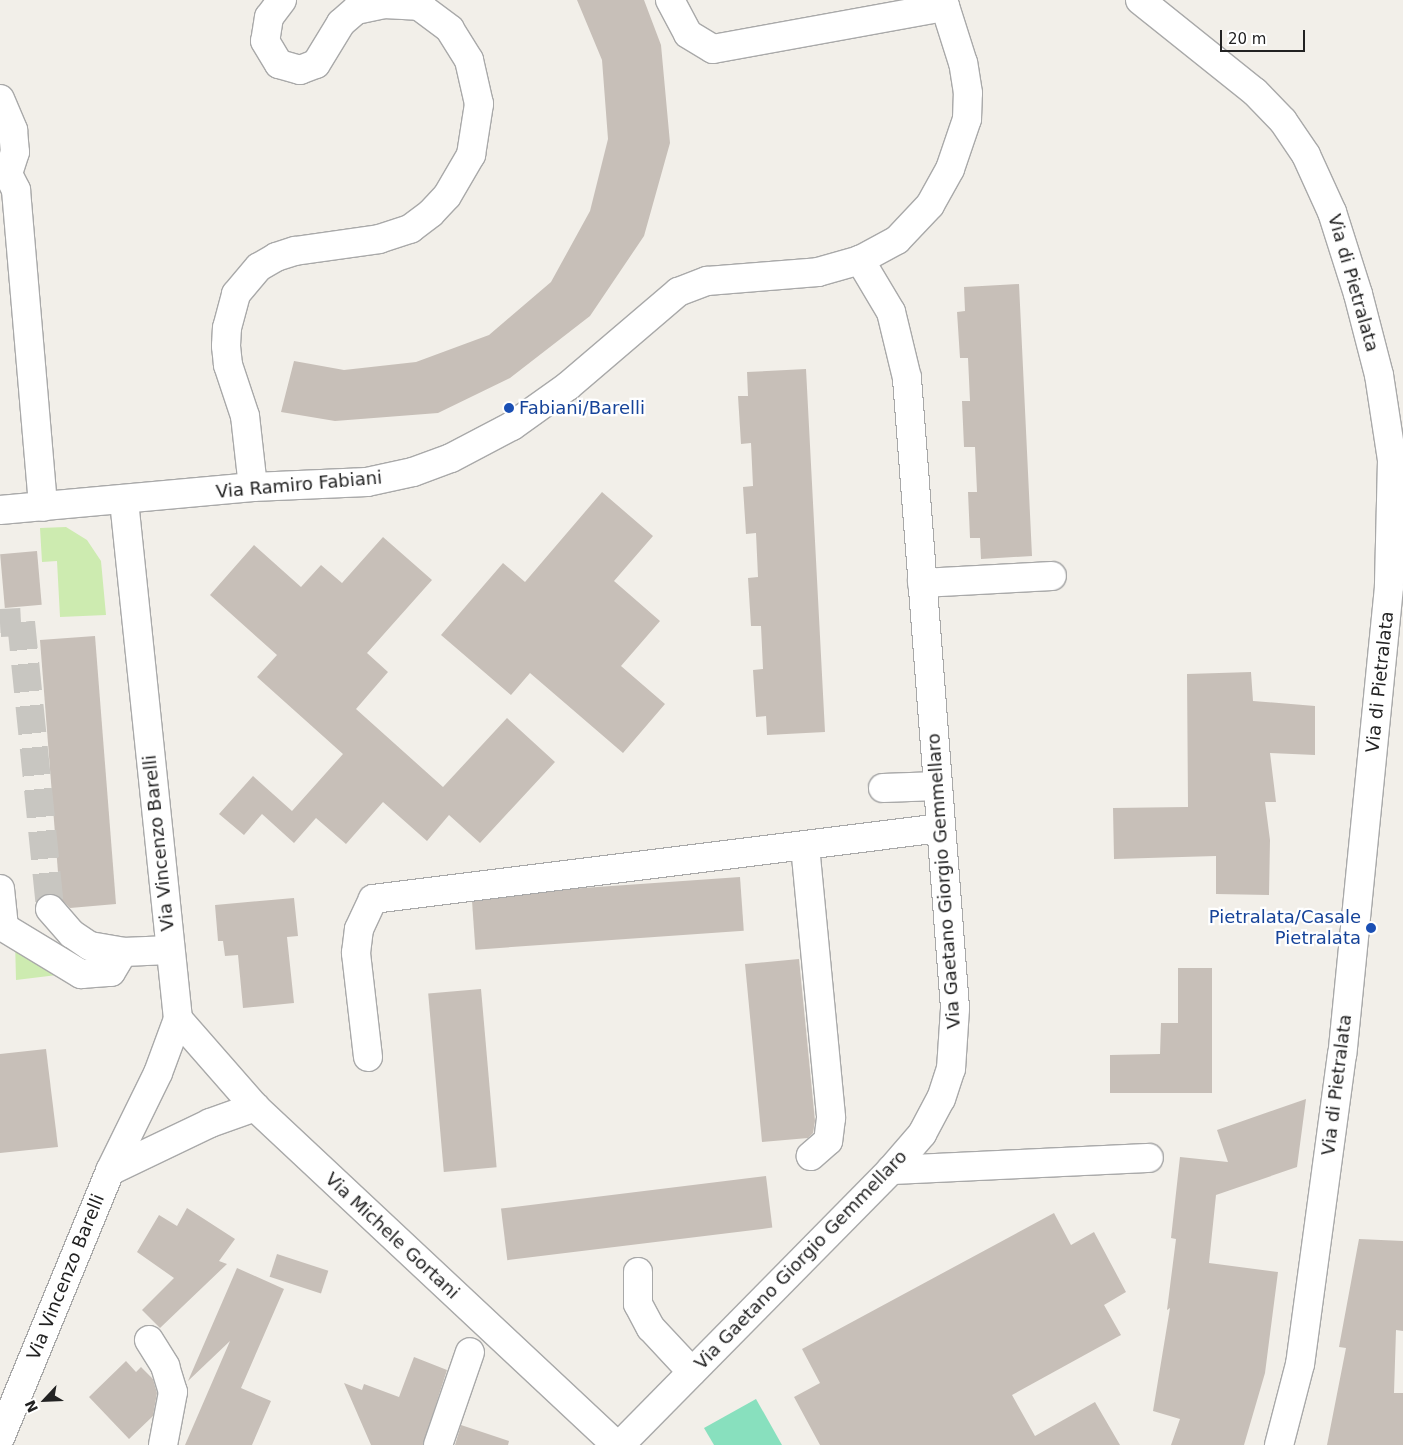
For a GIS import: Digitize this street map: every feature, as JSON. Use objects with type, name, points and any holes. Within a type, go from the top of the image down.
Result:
[{"type":"street","points":[[253,487],[245,416],[228,365],[226,346],[226,328],[236,294],[259,267],[276,257],[295,251],[379,239],[410,229],[431,213],[447,196],[470,155],[479,104],[469,60],[450,29],[417,3],[384,4],[356,10],[341,23],[316,64],[300,70],[279,64],[265,41],[269,17],[282,0]]},
{"type":"street","points":[[670,0],[688,34],[713,49],[944,3]]},
{"type":"street","name":"Via di Pietralata","points":[[1140,0],[1255,92],[1283,121],[1306,155],[1332,212],[1358,294],[1379,375],[1392,460],[1389,587],[1342,1054],[1300,1364],[1279,1445]]},
{"type":"street","name":"Via Ramiro Fabiani","points":[[0,510],[124,501],[253,487],[367,482],[413,472],[451,458],[512,426],[568,386],[678,292],[707,281],[818,272],[860,260],[897,240],[914,224],[930,205],[959,144],[967,119],[968,93],[963,63],[944,3]]},
{"type":"street","points":[[0,99],[14,138],[15,152],[4,174],[16,190],[43,507]]},
{"type":"street","name":"Via Gaetano Giorgio Gemmellaro","points":[[620,1445],[891,1170],[922,1134],[941,1099],[951,1070],[955,1008],[907,378],[901,344],[891,312],[860,260]]},
{"type":"street","name":"Via Vincenzo Barelli","points":[[0,1438],[110,1171],[158,1073],[178,1019],[124,501]]},
{"type":"street","points":[[922,583],[1052,576]]},
{"type":"street","points":[[883,788],[938,786]]},
{"type":"street","points":[[368,1057],[356,953],[359,929],[373,899],[941,828]]},
{"type":"street","points":[[805,846],[831,1118],[828,1141],[811,1156]]},
{"type":"street","points":[[0,889],[2,925],[81,974],[111,972],[123,952]]},
{"type":"street","points":[[50,909],[72,934],[90,946],[123,952],[170,950]]},
{"type":"street","name":"Via Michele Gortani","points":[[178,1019],[255,1107],[616,1445]]},
{"type":"street","name":"Via Vincenzo Barelli","points":[[110,1171],[210,1124],[255,1107]]},
{"type":"street","points":[[891,1170],[1148,1158]]},
{"type":"street","points":[[638,1272],[638,1304],[651,1328],[692,1372]]},
{"type":"street","points":[[149,1340],[165,1366],[172,1392],[163,1445]]},
{"type":"street","points":[[438,1445],[470,1352]]},
{"type":"green space","points":[[66,527],[87,540],[101,561],[106,615],[60,617],[57,561],[42,562],[40,528]]},
{"type":"green space","points":[[15,940],[57,975],[16,980]]},
{"type":"green space","points":[[756,1399],[782,1445],[714,1445],[704,1428]]},
{"type":"building","points":[[577,0],[644,0],[661,45],[670,143],[644,236],[590,316],[510,378],[438,413],[335,421],[281,412],[294,361],[344,370],[416,362],[489,335],[551,282],[590,211],[608,139],[602,60]]},
{"type":"building","points":[[1019,284],[1032,556],[981,559],[980,538],[970,538],[968,492],[977,492],[975,447],[964,447],[962,401],[970,401],[968,358],[960,358],[957,312],[965,311],[964,287]]},
{"type":"building","points":[[806,369],[825,732],[767,735],[766,716],[756,717],[753,670],[763,669],[761,626],[751,626],[748,578],[758,577],[756,533],[746,534],[743,487],[753,486],[751,443],[741,444],[738,396],[748,396],[747,372]]},
{"type":"building","points":[[602,492],[653,536],[614,581],[660,621],[621,666],[665,704],[623,753],[530,673],[511,695],[441,635],[503,563],[525,582]]},
{"type":"building","points":[[383,537],[432,580],[367,653],[388,672],[356,709],[443,787],[507,718],[555,762],[480,843],[449,815],[427,841],[383,802],[346,844],[316,818],[294,843],[262,814],[244,835],[219,814],[253,776],[292,811],[343,754],[257,677],[277,655],[210,595],[254,545],[301,587],[321,565],[342,583]]},
{"type":"building","points":[[37,551],[42,605],[5,608],[0,554]]},
{"type":"building","points":[[95,636],[116,904],[70,908],[60,898],[40,640]]},
{"type":"building","points":[[1251,672],[1253,701],[1315,706],[1315,755],[1270,753],[1276,802],[1265,802],[1270,840],[1269,895],[1216,894],[1216,856],[1114,859],[1113,808],[1188,807],[1187,674]]},
{"type":"building","points":[[740,877],[744,931],[475,950],[472,896]]},
{"type":"building","points":[[294,898],[298,936],[287,937],[294,1003],[243,1008],[238,955],[225,956],[223,941],[218,941],[215,905]]},
{"type":"building","points":[[799,959],[815,1121],[813,1133],[808,1138],[762,1142],[745,964]]},
{"type":"building","points":[[1178,968],[1212,968],[1212,1093],[1110,1093],[1110,1055],[1160,1054],[1161,1023],[1178,1023]]},
{"type":"building","points":[[481,989],[497,1167],[444,1172],[428,994]]},
{"type":"building","points":[[46,1049],[58,1147],[0,1153],[0,1054]]},
{"type":"building","points":[[1306,1099],[1297,1167],[1216,1195],[1209,1263],[1278,1272],[1265,1373],[1244,1445],[1171,1445],[1180,1419],[1153,1411],[1170,1308],[1167,1310],[1176,1239],[1171,1238],[1180,1157],[1228,1162],[1217,1130]]},
{"type":"building","points":[[766,1176],[772,1228],[507,1260],[501,1209]]},
{"type":"building","points":[[187,1208],[235,1239],[219,1261],[227,1264],[160,1328],[142,1310],[174,1278],[137,1252],[159,1215],[177,1226]]},
{"type":"building","points":[[1054,1213],[1071,1245],[1094,1232],[1126,1292],[1104,1305],[1121,1335],[1012,1395],[1035,1436],[1095,1402],[1120,1445],[820,1445],[794,1397],[820,1383],[802,1349]]},
{"type":"building","points":[[1359,1239],[1403,1241],[1403,1331],[1396,1330],[1394,1393],[1403,1393],[1403,1445],[1327,1445],[1346,1348],[1339,1347]]},
{"type":"building","points":[[277,1254],[328,1271],[321,1294],[270,1277]]},
{"type":"building","points":[[237,1268],[284,1289],[241,1388],[271,1401],[252,1445],[185,1445],[230,1341],[188,1381]]},
{"type":"building","points":[[414,1357],[447,1370],[423,1445],[371,1445],[344,1383],[362,1390],[364,1384],[399,1397]]},
{"type":"building","points":[[126,1361],[136,1372],[141,1367],[153,1379],[157,1393],[153,1416],[129,1439],[89,1397]]},
{"type":"building","points":[[461,1425],[509,1441],[508,1445],[455,1445]]},
{"type":"tunnel","points":[[0,623],[21,622],[50,909]]},
{"type":"place","name":"Fabiani/Barelli","points":[[509,408]]},
{"type":"place","name":"Pietralata/Casale Pietralata","points":[[1371,928]]}]
